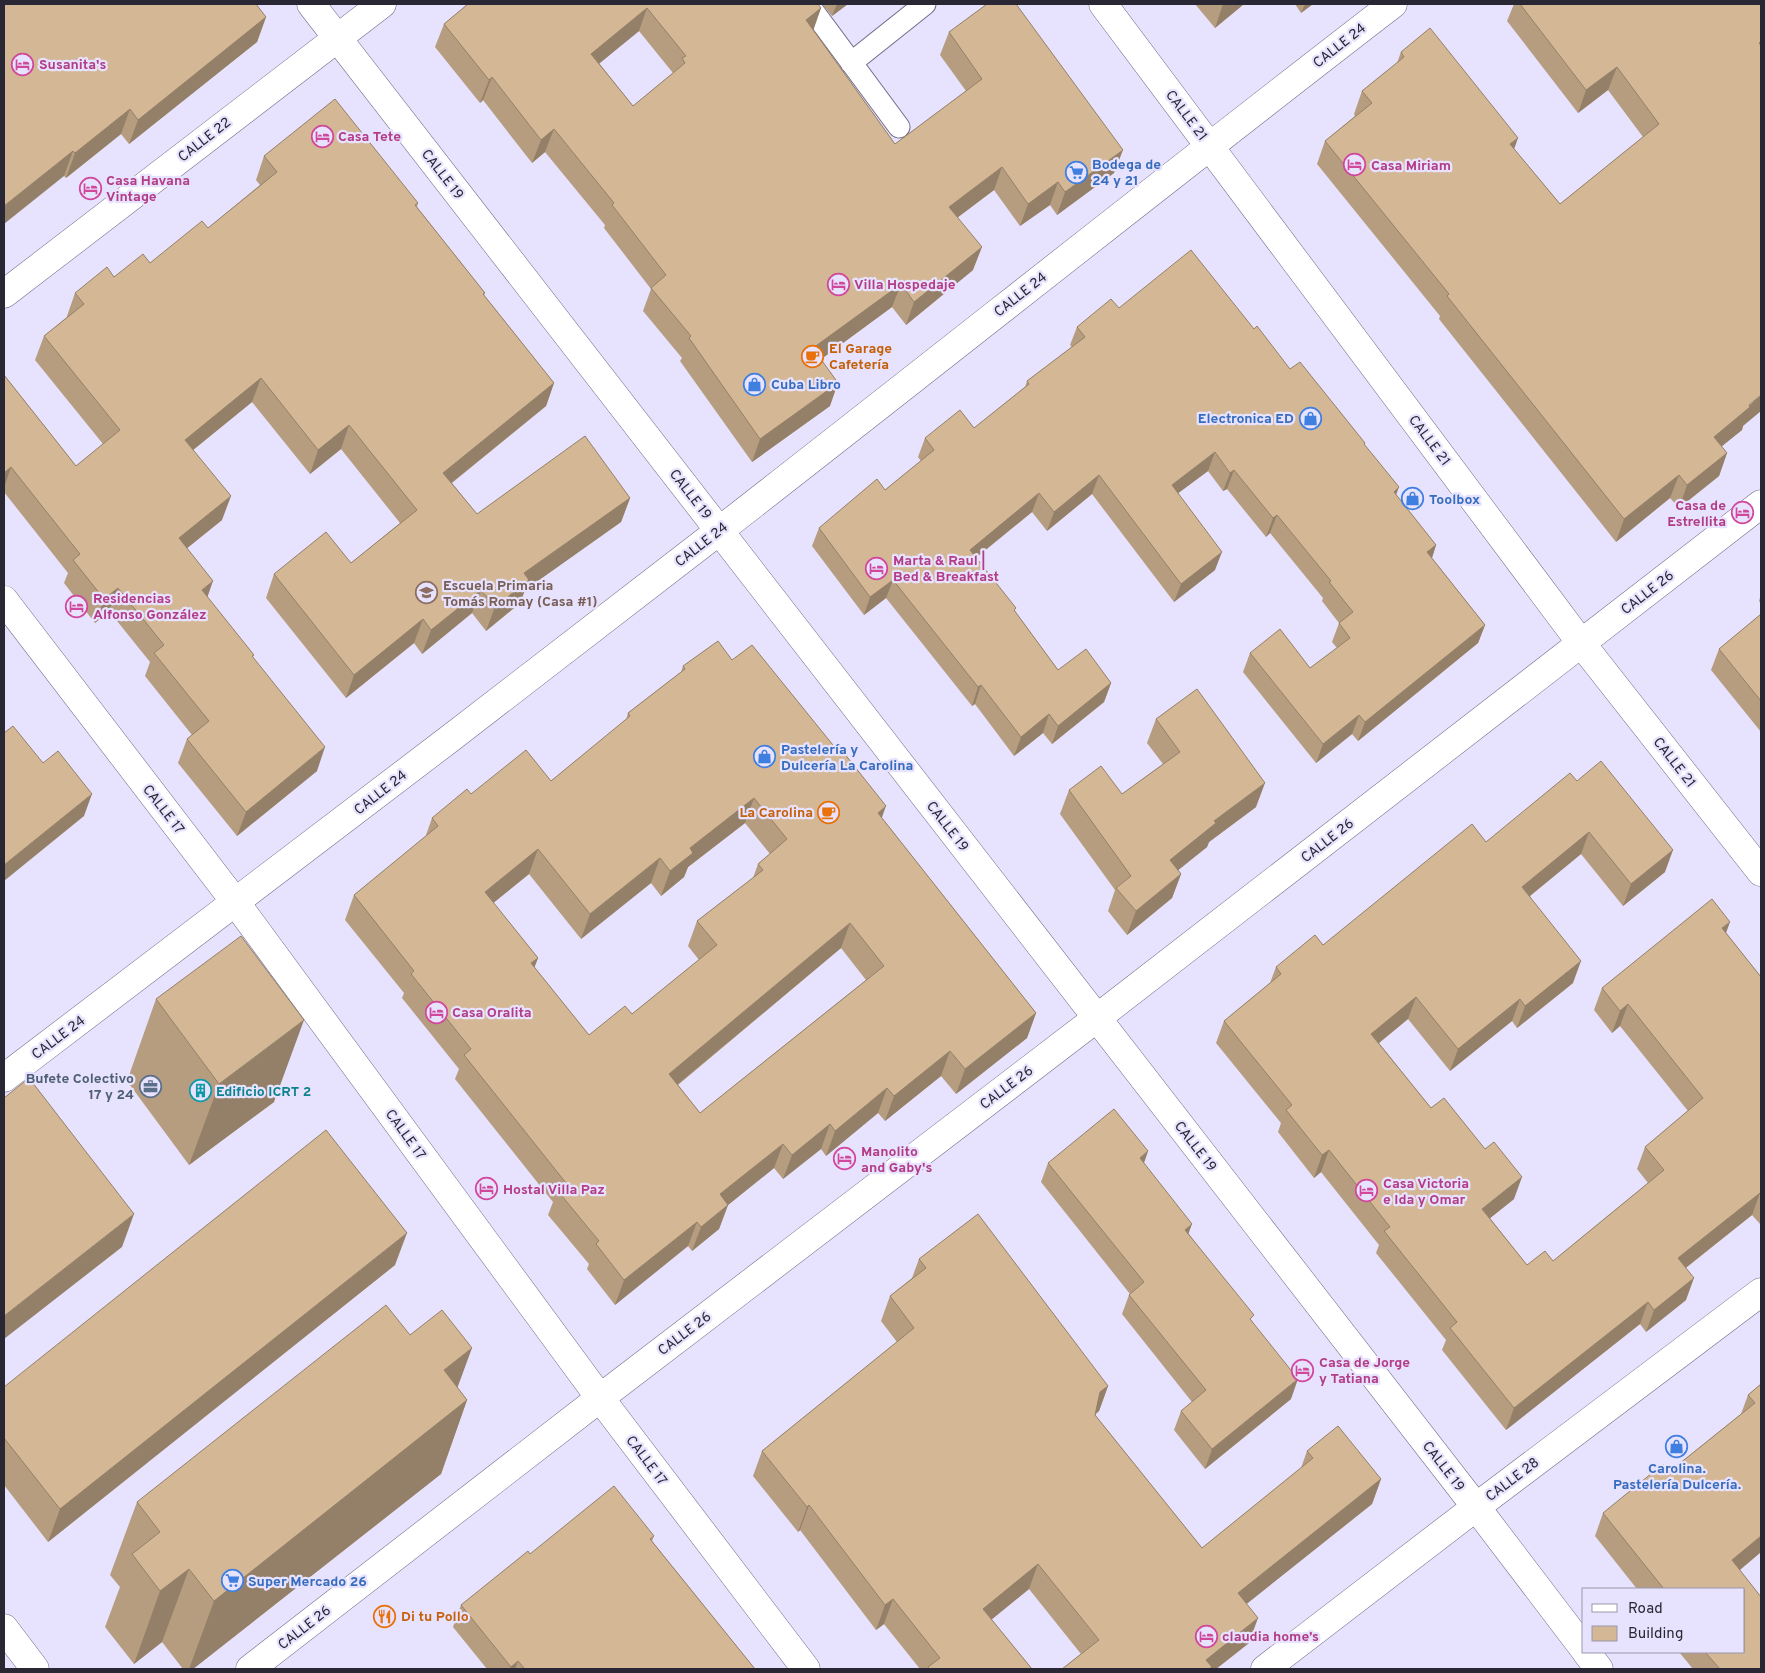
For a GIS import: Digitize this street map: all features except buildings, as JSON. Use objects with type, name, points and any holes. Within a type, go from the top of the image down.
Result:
[{"type":"street","name":"CALLE 19","points":[[311,4],[1582,1646]]},
{"type":"street","name":"CALLE 22","points":[[4,294],[382,4]]},
{"type":"street","name":"CALLE 21","points":[[1103,4],[1581,642],[1761,872]]},
{"type":"street","name":"CALLE 24","points":[[4,1078],[236,903],[719,530],[1393,4]]},
{"type":"street","name":"CALLE 26","points":[[250,1669],[600,1398],[1097,1018],[1761,504]]},
{"type":"street","name":"CALLE 17","points":[[4,600],[236,903],[600,1398],[806,1669]]},
{"type":"street","name":"CALLE 28","points":[[1265,1669],[1761,1292]]},
{"type":"street","points":[[4,1628],[35,1669]]},
{"type":"street","name":"CALLE 19","points":[[1587,1653],[1599,1669]]},
{"type":"lane","points":[[808,4],[899,127]]},
{"type":"lane","points":[[851,63],[925,4]]},
{"type":"place","name":"Susanita's","points":[[23,64]]},
{"type":"place","name":"Casa Tete","points":[[322,136]]},
{"type":"place","name":"Casa Miriam","points":[[1355,165]]},
{"type":"place","name":"Bodega de 24 y 21","points":[[1076,172]]},
{"type":"place","name":"Casa Havana Vintage","points":[[90,188]]},
{"type":"place","name":"Villa Hospedaje","points":[[838,284]]},
{"type":"place","name":"El Garage Cafetería","points":[[813,356]]},
{"type":"place","name":"Cuba Libro","points":[[755,384]]},
{"type":"place","name":"Electronica ED","points":[[1310,418]]},
{"type":"place","name":"Toolbox","points":[[1413,499]]},
{"type":"place","name":"Casa de Estrellita","points":[[1742,513]]},
{"type":"place","name":"Marta & Raul | Bed & Breakfast","points":[[877,568]]},
{"type":"place","name":"Escuela Primaria Tomás Romay (Casa #1)","points":[[427,593]]},
{"type":"place","name":"Residencias Alfonso González","points":[[77,606]]},
{"type":"place","name":"Pastelería y Dulcería La Carolina","points":[[765,757]]},
{"type":"place","name":"La Carolina","points":[[829,812]]},
{"type":"place","name":"Casa Oralita","points":[[436,1012]]},
{"type":"place","name":"Bufete Colectivo 17 y 24","points":[[150,1086]]},
{"type":"place","name":"Edificio ICRT 2","points":[[200,1091]]},
{"type":"place","name":"Manolito and Gaby's","points":[[845,1159]]},
{"type":"place","name":"Hostal Villa Paz","points":[[487,1189]]},
{"type":"place","name":"Casa Victoria e Ida y Omar","points":[[1367,1191]]},
{"type":"place","name":"Casa de Jorge y Tatiana","points":[[1303,1370]]},
{"type":"place","name":"Carolina. Pastelería Dulcería.","points":[[1677,1446]]},
{"type":"place","name":"Super Mercado 26","points":[[232,1581]]},
{"type":"place","name":"Di tu Pollo","points":[[385,1616]]},
{"type":"place","name":"claudia home’s","points":[[1206,1636]]}]
